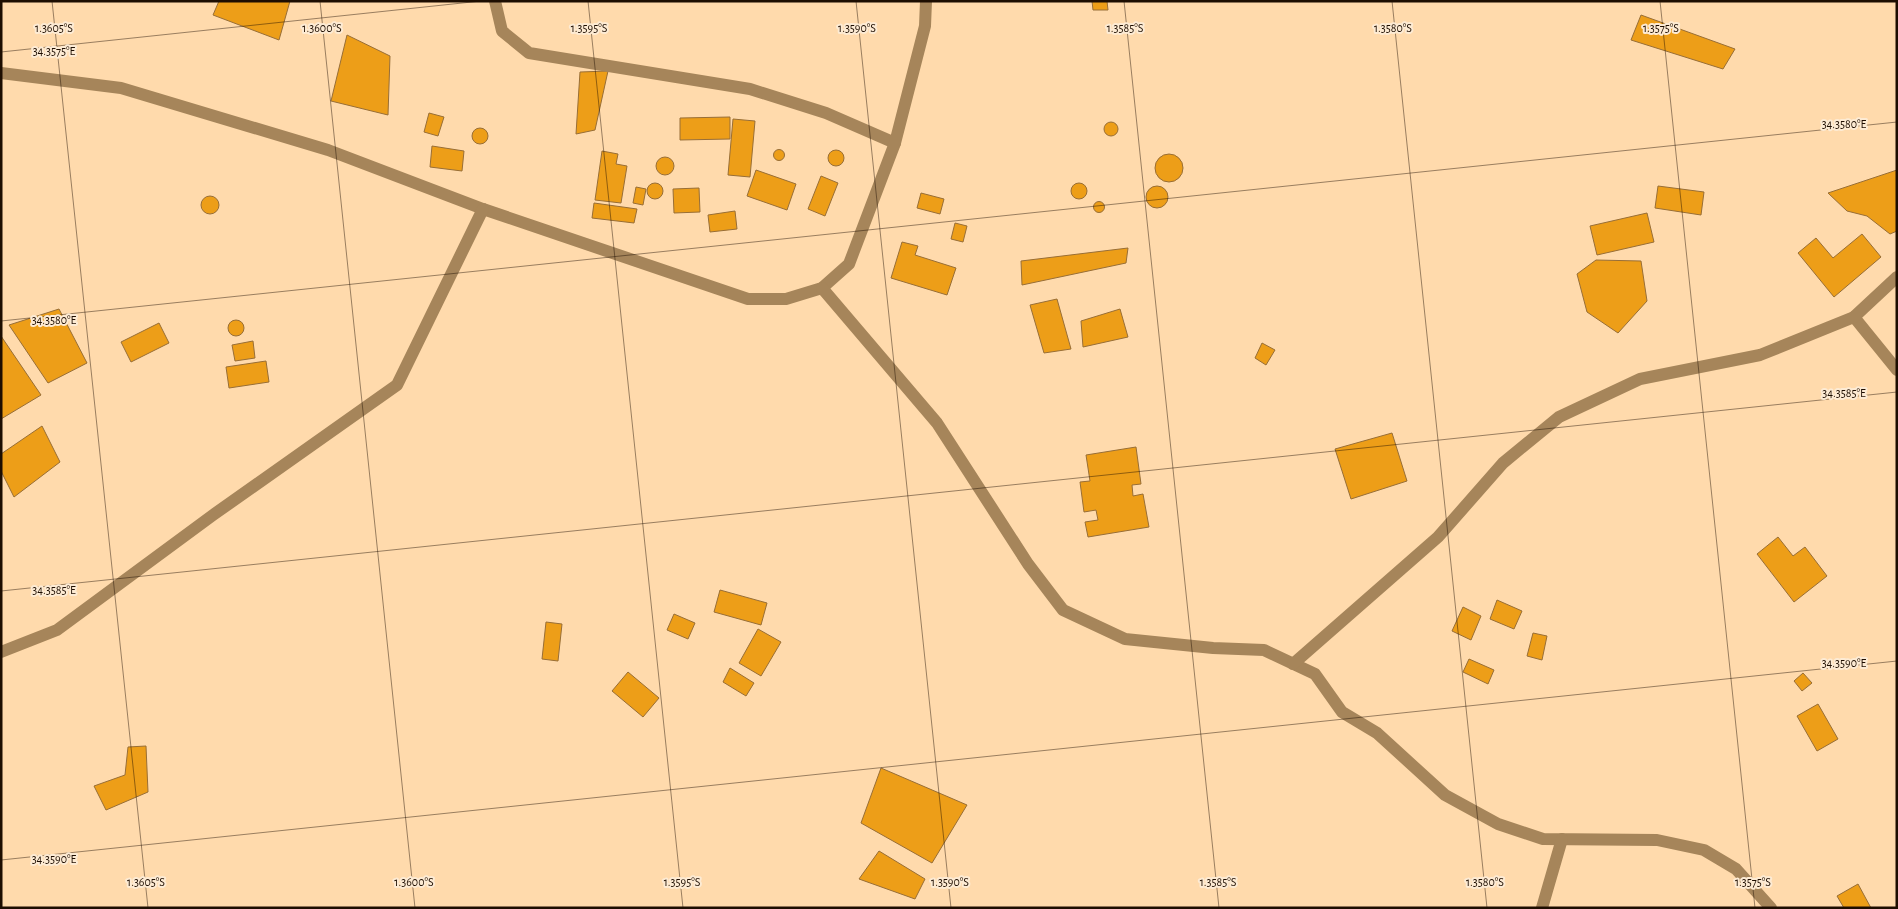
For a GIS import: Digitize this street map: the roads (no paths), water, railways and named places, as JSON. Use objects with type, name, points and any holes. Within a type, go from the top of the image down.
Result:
[{"type":"street","points":[[495,1],[502,31],[529,53],[750,89],[826,113],[895,143]]},
{"type":"street","points":[[1,73],[121,88],[328,150],[483,208],[748,299],[786,299],[822,288],[849,264],[895,143],[925,26],[926,1]]},
{"type":"street","points":[[1,652],[57,630],[214,515],[398,385],[483,208]]},
{"type":"street","points":[[1293,664],[1438,537],[1503,463],[1559,417],[1640,379],[1760,355],[1854,317],[1897,277]]},
{"type":"street","points":[[822,288],[937,423],[1028,564],[1063,610],[1125,639],[1213,648],[1264,650],[1315,674],[1342,712],[1377,732],[1445,795],[1498,824],[1543,838],[1657,840],[1704,850],[1736,869],[1771,908]]},
{"type":"street","points":[[1854,317],[1897,370]]},
{"type":"street","points":[[1542,908],[1562,839]]}]
